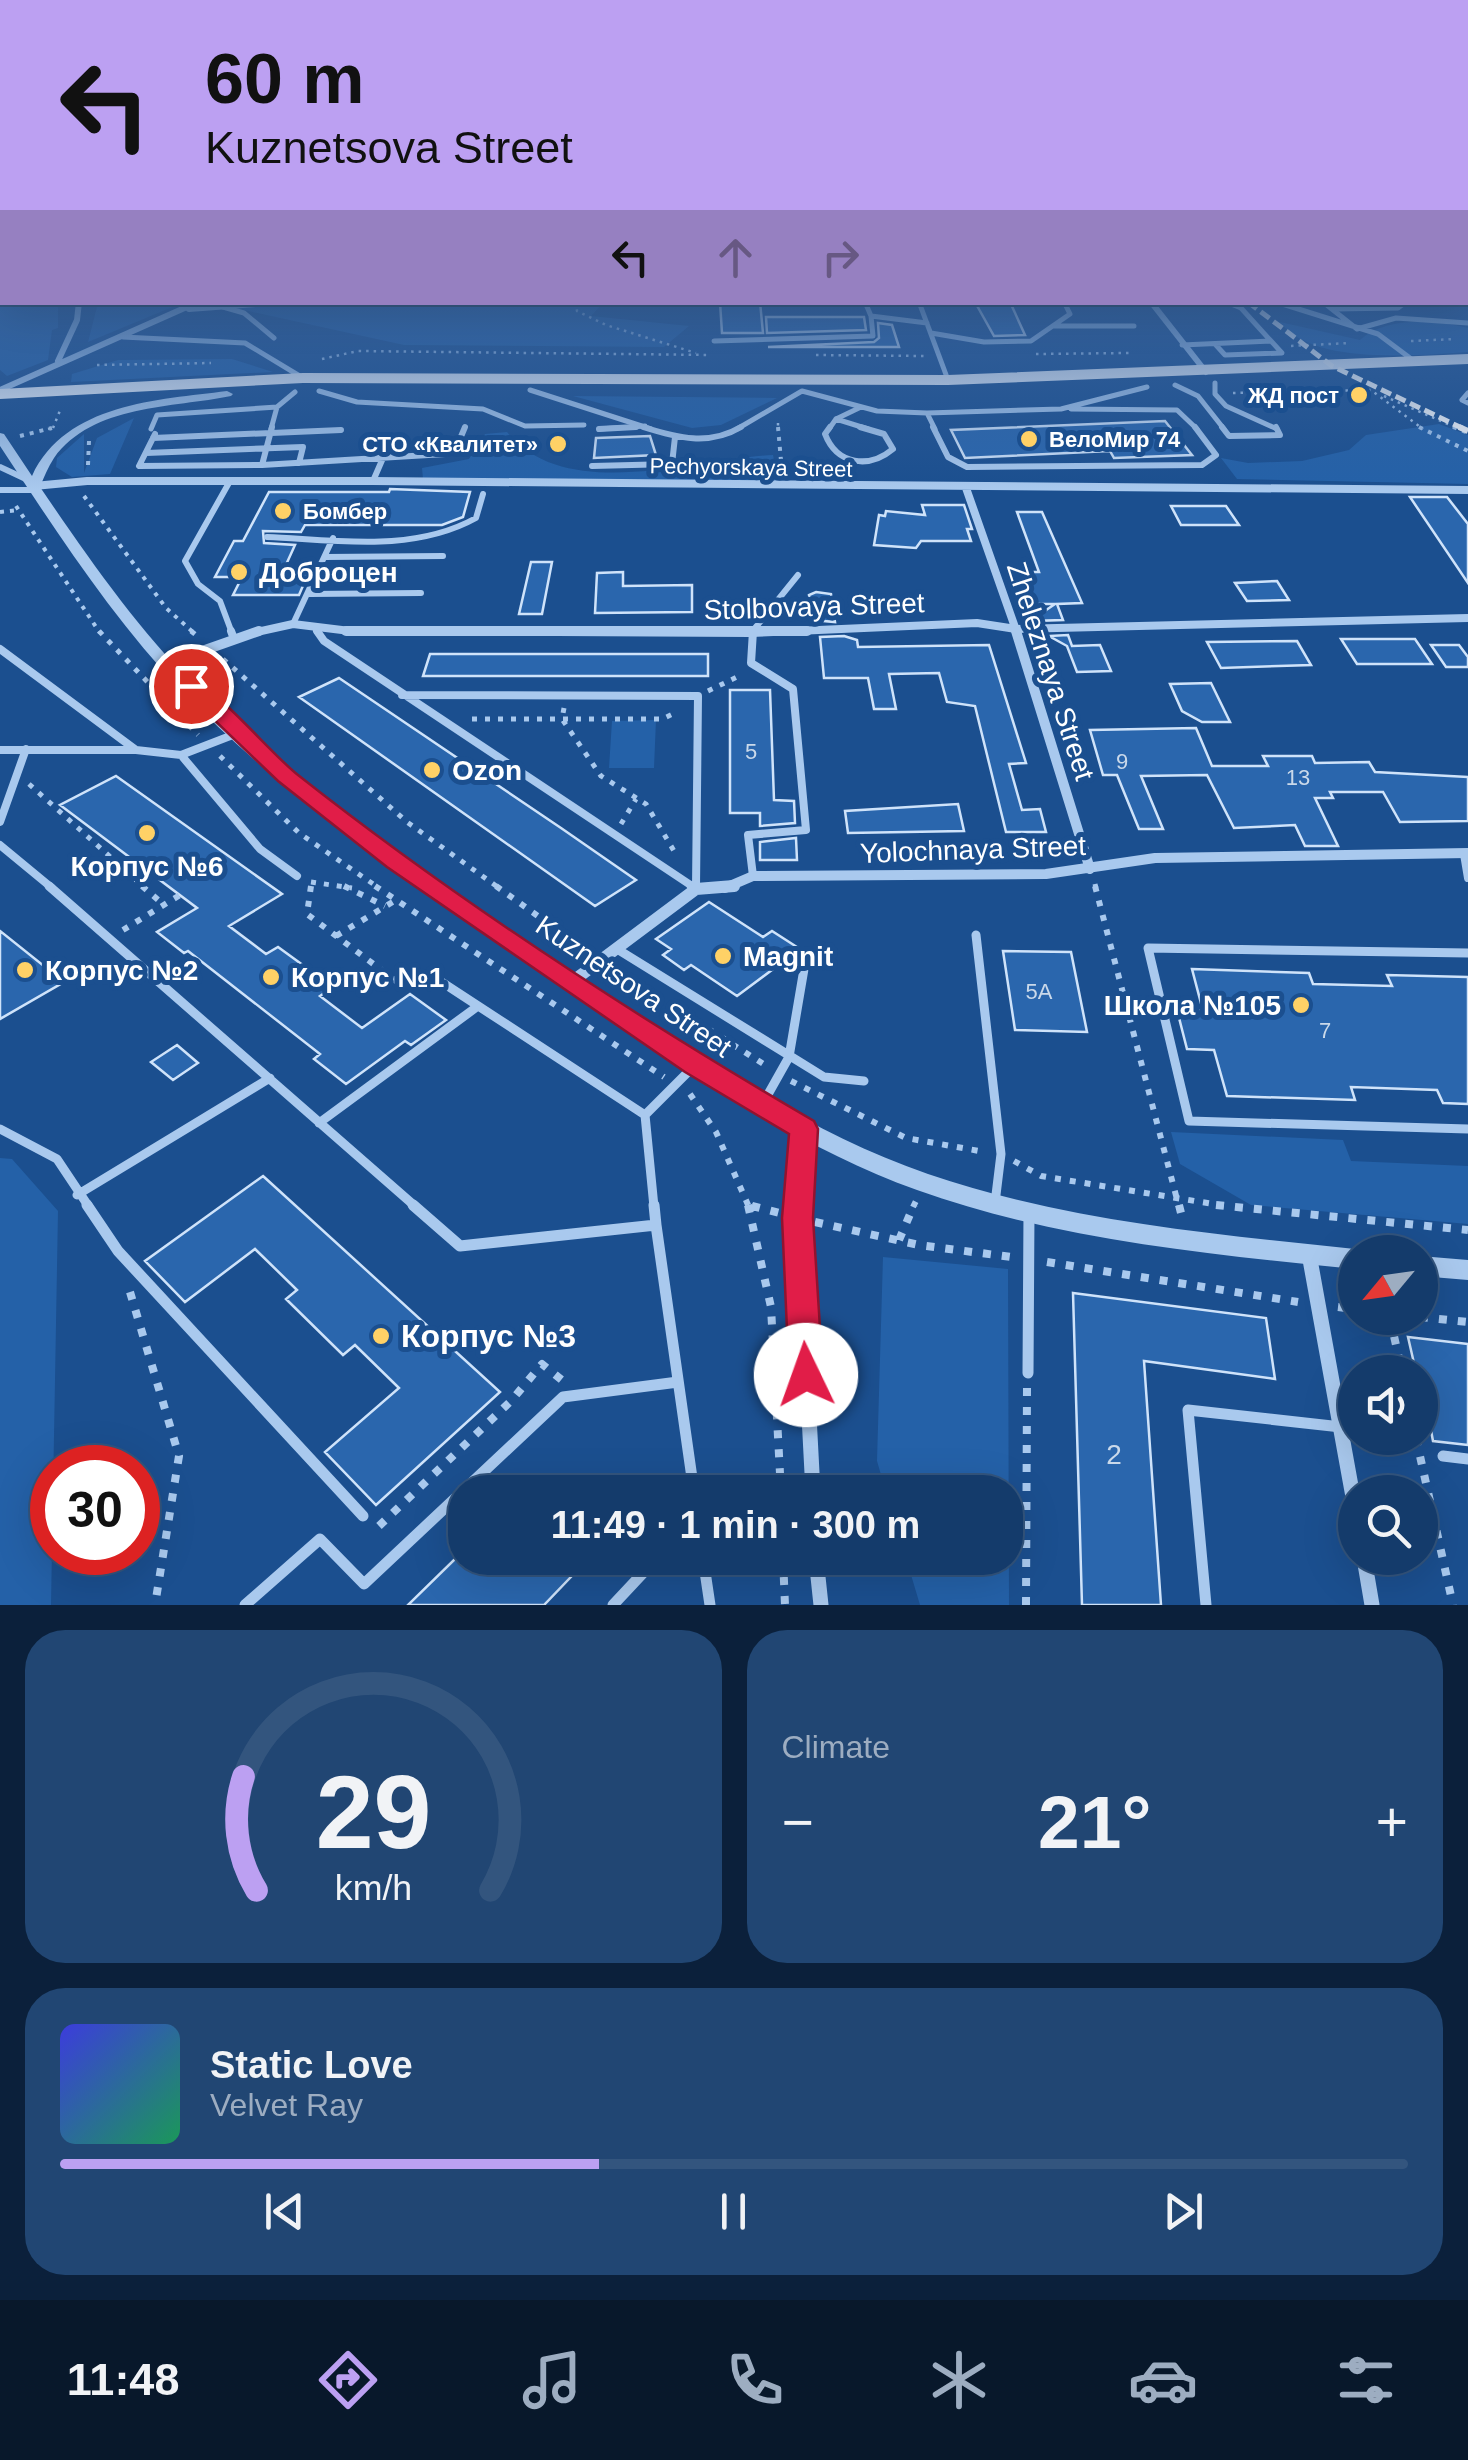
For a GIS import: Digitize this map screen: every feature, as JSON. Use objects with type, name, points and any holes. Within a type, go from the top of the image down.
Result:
[{"type":"main road","points":[[0,392],[299,385],[948,380],[1212,383],[1468,359]]},
{"type":"main road","points":[[0,406],[226,394],[299,385],[320,391],[802,391],[1147,386],[1468,372]]},
{"type":"street","points":[[58,362],[68,340]]},
{"type":"street","points":[[0,392],[58,362],[115,340]]},
{"type":"street","points":[[1178,340],[1212,383]]},
{"type":"street","points":[[33,485],[50,453],[94,422],[226,394]]},
{"type":"street","name":"Kuznetsova Street","points":[[1,438],[140,634],[238,733],[352,829],[695,1064],[804,1129],[889,1170],[996,1203],[1185,1240],[1338,1257]]},
{"type":"street","name":"Pechyorskaya Street","points":[[33,485],[87,481],[373,481],[1468,490]]},
{"type":"street","name":"Zheleznaya Street","points":[[966,488],[1016,629],[1090,868]]},
{"type":"street","name":"Stolbovaya Street","points":[[168,663],[234,639],[293,624],[350,631],[751,633],[977,623],[1016,629],[1468,618]]},
{"type":"street","name":"Yolochnaya Street","points":[[573,981],[696,889],[729,888],[753,876],[1046,874],[1155,858],[1466,854]]},
{"type":"street","points":[[804,1129],[797,1218],[812,1475]]},
{"type":"street","points":[[1309,1254],[1338,1410]]},
{"type":"street","points":[[1438,1268],[1468,1270]]},
{"type":"street","points":[[818,1575],[821,1605]]},
{"type":"street","points":[[1367,1575],[1372,1605]]},
{"type":"lane","points":[[182,340],[245,343],[299,385],[277,407],[262,465]]},
{"type":"lane","points":[[714,341],[749,340]]},
{"type":"lane","points":[[933,340],[948,380]]},
{"type":"lane","points":[[972,340],[1033,340]]},
{"type":"lane","points":[[1386,340],[1414,362]]},
{"type":"lane","points":[[1182,345],[1271,341],[1282,353],[1226,354],[1215,344]]},
{"type":"lane","points":[[1175,385],[1198,396],[1228,436],[1280,436],[1275,425],[1226,406],[1212,383]]},
{"type":"lane","points":[[1061,409],[1147,386]]},
{"type":"lane","points":[[530,390],[676,437],[720,439],[802,391],[861,407],[927,414],[1177,410],[1186,415],[1216,455],[1202,465],[967,467],[948,457],[927,414]]},
{"type":"lane","points":[[320,391],[357,402],[483,409],[526,426],[584,425]]},
{"type":"lane","points":[[1468,393],[1462,400],[1468,403]]},
{"type":"lane","points":[[277,407],[157,415],[139,466],[262,465],[455,451],[465,426]]},
{"type":"lane","points":[[836,419],[884,434],[892,449],[884,459],[867,463],[840,458],[828,448],[825,434],[836,419],[861,407]]},
{"type":"lane","points":[[599,428],[650,426]]},
{"type":"lane","points":[[153,434],[341,430]]},
{"type":"lane","points":[[592,466],[672,464],[676,437]]},
{"type":"lane","points":[[146,453],[303,447],[299,463]]},
{"type":"lane","points":[[373,481],[383,458]]},
{"type":"lane","points":[[0,467],[33,485]]},
{"type":"lane","points":[[230,481],[185,561],[198,584],[220,601],[234,639]]},
{"type":"lane","points":[[2,490],[33,485]]},
{"type":"lane","points":[[267,537],[418,538],[444,534],[476,518],[484,494]]},
{"type":"lane","points":[[293,624],[334,538]]},
{"type":"lane","points":[[326,556],[443,556]]},
{"type":"lane","points":[[753,876],[748,835],[806,830],[794,689],[787,681],[750,663],[751,633],[798,575]]},
{"type":"lane","points":[[310,594],[421,593]]},
{"type":"lane","points":[[315,627],[324,640],[402,695],[696,889]]},
{"type":"lane","points":[[0,649],[136,750]]},
{"type":"lane","points":[[402,695],[698,700],[696,889]]},
{"type":"lane","points":[[0,750],[136,750],[181,755],[238,733]]},
{"type":"lane","points":[[0,822],[26,749]]},
{"type":"lane","points":[[181,755],[260,849],[297,876]]},
{"type":"lane","points":[[0,845],[112,937],[460,1246],[656,1224]]},
{"type":"lane","points":[[1466,854],[1468,878]]},
{"type":"lane","points":[[976,935],[1001,1154],[996,1203]]},
{"type":"lane","points":[[1468,954],[1148,948],[1190,1122],[1468,1129]]},
{"type":"lane","points":[[617,949],[824,1076],[864,1081]]},
{"type":"lane","points":[[762,1105],[784,1077],[792,1058],[804,969]]},
{"type":"lane","points":[[437,979],[644,1116]]},
{"type":"lane","points":[[319,1123],[478,1006]]},
{"type":"lane","points":[[692,1475],[644,1116],[672,1083],[695,1064]]},
{"type":"lane","points":[[77,1195],[270,1078]]},
{"type":"lane","points":[[0,1129],[57,1159],[77,1195],[118,1251],[363,1516]]},
{"type":"lane","points":[[1028,1372],[1029,1211]]},
{"type":"lane","points":[[246,1605],[320,1539],[364,1584],[563,1398],[678,1382]]},
{"type":"lane","points":[[1206,1605],[1188,1410],[1338,1428]]},
{"type":"lane","points":[[1443,1456],[1468,1459]]},
{"type":"lane","points":[[613,1605],[641,1575]]},
{"type":"lane","points":[[706,1575],[710,1605]]},
{"type":"path","points":[[663,340],[699,354]]},
{"type":"path","points":[[1212,383],[1371,390],[1468,433]]},
{"type":"path","points":[[1371,390],[1425,431],[1468,451]]},
{"type":"path","points":[[778,416],[783,485]]},
{"type":"path","points":[[1,438],[52,428]]},
{"type":"path","points":[[2,490],[110,646],[299,833],[696,1098],[734,1161],[751,1206],[774,1322],[780,1475]]},
{"type":"path","points":[[0,512],[19,510]]},
{"type":"path","points":[[439,719],[662,719],[755,668]]},
{"type":"path","points":[[566,695],[562,719],[600,776],[646,804],[696,889]]},
{"type":"path","points":[[17,773],[164,905]]},
{"type":"path","points":[[614,835],[637,798]]},
{"type":"path","points":[[1090,868],[1179,1196],[1185,1240]]},
{"type":"path","points":[[297,876],[311,882],[348,886],[385,906]]},
{"type":"path","points":[[311,882],[306,914],[396,981],[437,979]]},
{"type":"path","points":[[112,937],[180,896]]},
{"type":"path","points":[[336,936],[396,900]]},
{"type":"path","points":[[751,1206],[919,1245],[1338,1308]]},
{"type":"path","points":[[118,1251],[178,1456],[154,1605]]},
{"type":"path","points":[[1438,1319],[1468,1322]]},
{"type":"path","points":[[379,1526],[510,1401],[542,1364],[581,1395]]},
{"type":"path","points":[[1026,1605],[1028,1372]]},
{"type":"path","points":[[1420,1455],[1453,1605]]},
{"type":"path","points":[[784,1575],[785,1605]]},
{"type":"shaded area","points":[[0,340],[51,340],[48,360],[7,376],[0,370]]},
{"type":"shaded area","points":[[381,340],[672,340],[664,347],[404,345]]},
{"type":"shaded area","points":[[1303,340],[1468,340],[1468,352],[1395,355],[1341,352]]},
{"type":"shaded area","points":[[232,359],[273,372],[71,382],[72,374],[118,360]]},
{"type":"shaded area","points":[[573,396],[777,398],[721,425],[692,428]]},
{"type":"shaded area","points":[[134,418],[110,474],[72,477],[56,467],[57,458],[84,434],[84,473],[97,438]]},
{"type":"shaded area","points":[[1439,424],[1468,435],[1468,484],[1237,479],[1221,458],[1248,463],[1302,461],[1349,450],[1366,435]]},
{"type":"shaded area","points":[[507,432],[532,454],[562,467],[596,472],[633,472],[773,455],[778,481],[423,479],[422,468],[469,459],[485,434]]},
{"type":"shaded area","points":[[656,720],[654,768],[609,768],[612,721]]},
{"type":"shaded area","points":[[1171,1132],[1343,1140],[1351,1161],[1468,1166],[1468,1224],[1251,1205],[1180,1164]]},
{"type":"shaded area","points":[[0,1158],[12,1159],[58,1211],[54,1445],[30,1445],[30,1575],[52,1575],[51,1605],[0,1605]]},
{"type":"shaded area","points":[[883,1257],[1008,1269],[1009,1475],[881,1475],[877,1461]]},
{"type":"shaded area","points":[[911,1575],[1009,1575],[1009,1605],[920,1605]]},
{"type":"building","points":[[897,340],[899,347],[768,347]]},
{"type":"building","points":[[1165,421],[1192,455],[1114,458],[1110,451],[965,458],[951,430]]},
{"type":"building","points":[[650,436],[656,455],[594,458],[596,438]]},
{"type":"building","points":[[269,492],[470,492],[463,517],[442,525],[305,525],[301,532],[263,531],[264,543],[295,545],[285,567],[311,567],[299,595],[233,595],[242,577],[215,577],[234,541],[243,541]]},
{"type":"building","points":[[1410,497],[1447,497],[1468,524],[1468,583]]},
{"type":"building","points":[[922,505],[964,505],[972,529],[967,529],[971,541],[921,541],[916,548],[874,545],[879,515],[885,516],[886,511],[925,515]]},
{"type":"building","points":[[1171,506],[1226,506],[1239,525],[1181,525]]},
{"type":"building","points":[[1017,512],[1042,512],[1082,603],[1057,604],[1063,620],[1030,621],[1055,604],[1035,604],[1025,572],[1039,572]]},
{"type":"building","points":[[531,562],[552,562],[542,614],[519,614]]},
{"type":"building","points":[[623,572],[623,586],[692,585],[692,612],[595,613],[597,573]]},
{"type":"building","points":[[1277,581],[1289,600],[1247,601],[1235,583]]},
{"type":"building","points":[[831,594],[835,622],[813,620],[809,595]]},
{"type":"building","points":[[1068,635],[1072,646],[1100,645],[1111,671],[1077,672],[1067,646],[1049,636]]},
{"type":"building","points":[[820,637],[857,640],[858,647],[989,645],[1026,763],[1009,764],[1022,810],[1040,809],[1046,832],[1006,832],[975,706],[947,702],[939,673],[889,674],[896,709],[874,709],[868,678],[824,678]]},
{"type":"building","points":[[1341,639],[1415,639],[1432,664],[1357,664]]},
{"type":"building","points":[[1297,641],[1311,665],[1221,668],[1207,642]]},
{"type":"building","points":[[1431,645],[1459,645],[1468,657],[1468,667],[1446,667]]},
{"type":"building","points":[[430,654],[708,654],[708,676],[423,676]]},
{"type":"building","points":[[339,678],[636,880],[595,906],[299,697]]},
{"type":"building","points":[[1211,683],[1230,722],[1202,722],[1182,711],[1170,684]]},
{"type":"building","points":[[730,690],[770,690],[774,800],[794,801],[795,823],[760,826],[760,813],[730,813]]},
{"type":"building","points":[[1196,728],[1212,766],[1268,766],[1263,756],[1312,756],[1315,763],[1369,762],[1375,772],[1468,777],[1468,821],[1400,822],[1383,792],[1330,792],[1333,798],[1315,798],[1338,846],[1305,846],[1295,825],[1234,828],[1207,775],[1141,776],[1163,829],[1139,829],[1117,775],[1103,775],[1090,730]]},
{"type":"building","name":"Корпус №1","points":[[116,776],[282,894],[229,926],[266,954],[278,947],[333,987],[320,996],[362,1028],[410,994],[446,1020],[411,1045],[405,1041],[346,1084],[314,1059],[320,1054],[188,951],[184,953],[157,932],[197,908],[60,805]]},
{"type":"building","points":[[958,804],[964,831],[848,833],[845,811]]},
{"type":"building","points":[[796,838],[797,860],[760,860],[760,842]]},
{"type":"building","points":[[709,902],[763,937],[772,931],[800,949],[737,996],[691,965],[684,970],[663,955],[671,949],[656,939]]},
{"type":"building","name":"Корпус №2","points":[[0,931],[64,982],[0,1019]]},
{"type":"building","points":[[1003,951],[1071,952],[1087,1032],[1015,1030]]},
{"type":"building","points":[[1192,969],[1309,973],[1313,984],[1392,986],[1387,975],[1468,977],[1468,1104],[1443,1103],[1437,1090],[1351,1087],[1355,1100],[1227,1096],[1214,1050],[1187,1049],[1177,1010],[1203,1011]]},
{"type":"building","points":[[177,1045],[198,1063],[173,1080],[151,1062]]},
{"type":"building","name":"Корпус №3","points":[[263,1176],[500,1392],[376,1505],[325,1452],[399,1388],[355,1345],[343,1355],[286,1299],[297,1290],[255,1249],[185,1302],[145,1261]]},
{"type":"building","points":[[1073,1293],[1266,1318],[1275,1379],[1144,1361],[1161,1605],[1082,1605]]},
{"type":"building","points":[[1408,1337],[1468,1344],[1468,1445],[1438,1442],[1438,1355],[1412,1355]]},
{"type":"building","points":[[448,1566],[448,1575],[573,1575],[544,1605],[408,1605]]},
{"type":"railway","points":[[1298,340],[1332,366],[1464,429]]},
{"type":"railway","points":[[1459,427],[1468,431]]},
{"type":"place","name":"ЖД пост","points":[[1359,395]]},
{"type":"place","name":"ВелоМир 74","points":[[1029,439]]},
{"type":"place","name":"СТО «Квалитет»","points":[[558,444]]},
{"type":"place","name":"Бомбер","points":[[283,511]]},
{"type":"place","name":"Доброцен","points":[[239,572]]},
{"type":"place","name":"Ozon","points":[[432,770]]},
{"type":"place","name":"Корпус №6","points":[[147,833]]},
{"type":"place","name":"Magnit","points":[[723,956]]},
{"type":"place","name":"Корпус №2","points":[[25,970]]},
{"type":"place","name":"Корпус №1","points":[[271,977]]},
{"type":"place","name":"Школа №105","points":[[1301,1005]]},
{"type":"place","name":"Корпус №3","points":[[381,1336]]},
{"type":"route","points":[[191,686],[286,776],[396,862],[695,1064],[804,1129],[797,1218],[806,1375]]}]
